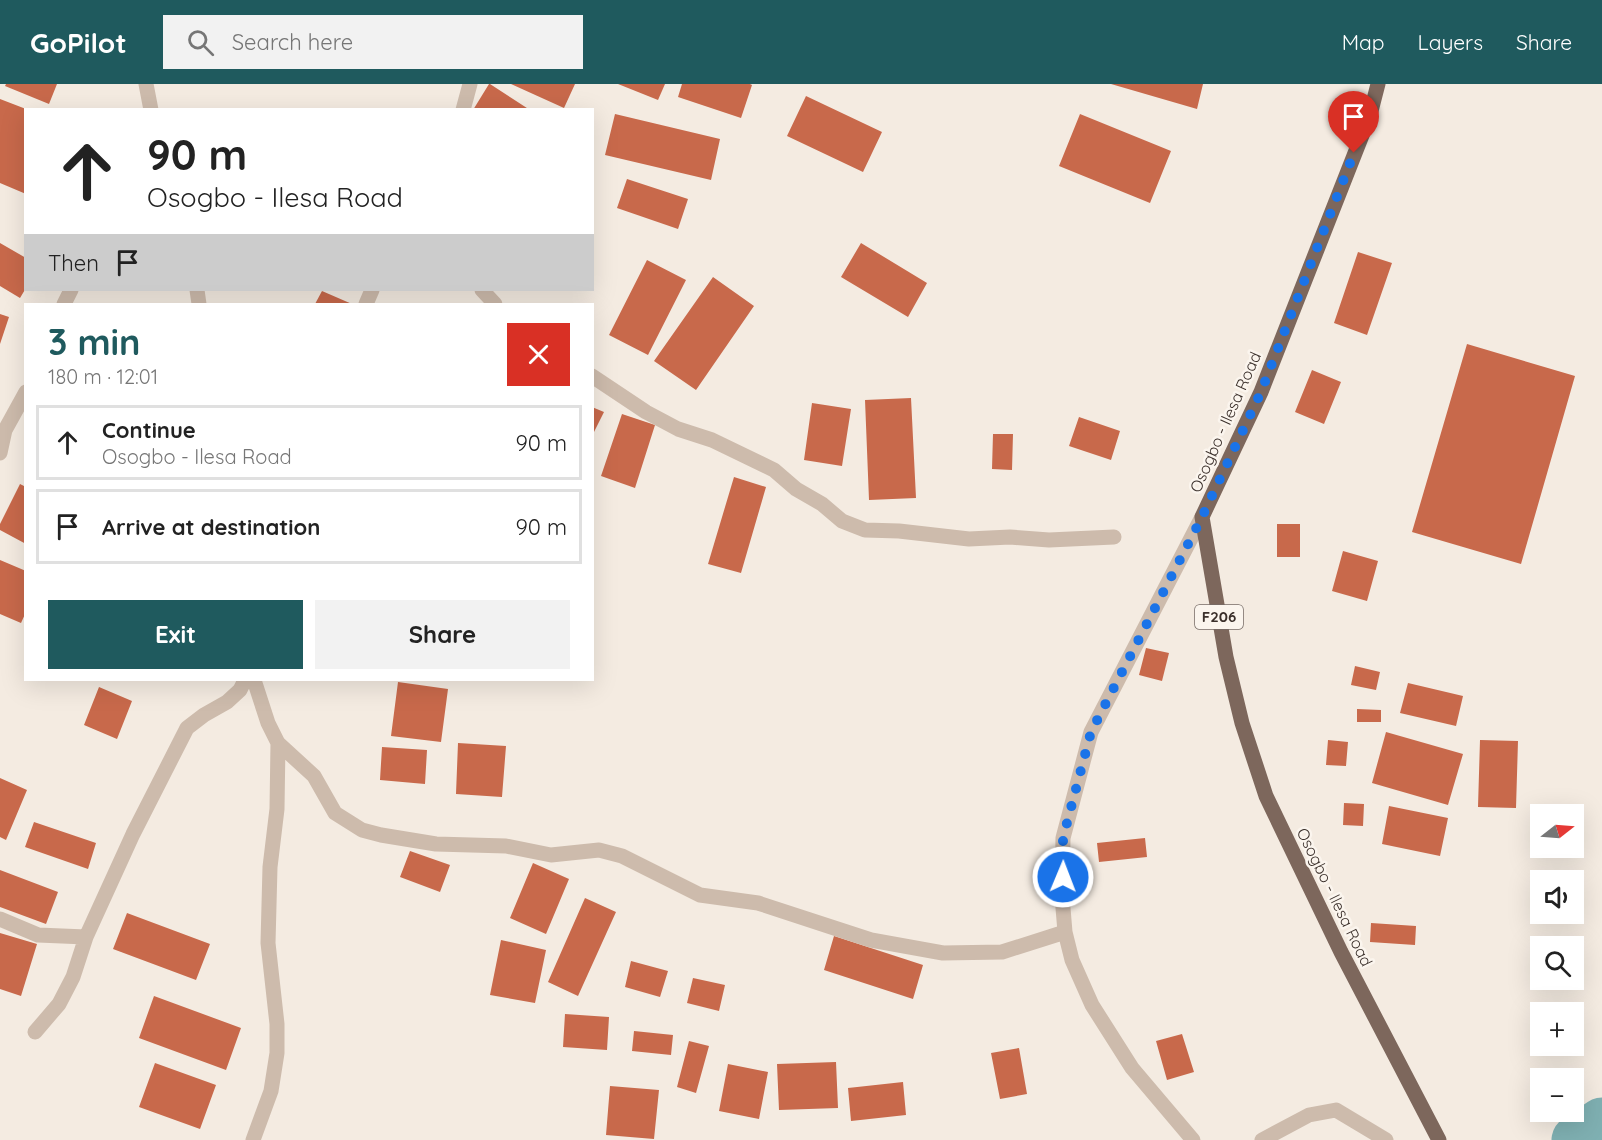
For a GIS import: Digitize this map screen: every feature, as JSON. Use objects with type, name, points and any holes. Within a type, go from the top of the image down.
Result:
[{"type":"main road","name":"Osogbo - Ilesa Road","points":[[1378,84],[1370,115],[1261,392],[1202,517],[1226,657],[1242,723],[1266,796],[1341,952],[1439,1140]]},
{"type":"street","points":[[146,84],[149,107]]},
{"type":"street","points":[[464,108],[470,84]]},
{"type":"street","points":[[483,291],[494,303]]},
{"type":"street","points":[[594,377],[646,412],[667,423],[712,440],[774,470],[796,489],[822,504],[842,521],[865,530],[899,531],[969,539],[1010,537],[1049,540],[1114,537]]},
{"type":"street","points":[[0,453],[5,430],[24,396]]},
{"type":"street","points":[[1193,1140],[1132,1068],[1092,1005],[1072,960],[1065,932],[1062,896],[1063,838],[1091,732],[1202,517]]},
{"type":"street","points":[[34,1032],[59,1004],[73,976],[86,937],[133,834],[187,728],[226,702],[240,690],[244,681]]},
{"type":"street","points":[[254,681],[268,723],[278,743],[314,776],[335,813],[362,830],[436,844],[506,846],[551,855],[599,850],[622,856],[700,895],[758,903],[871,940],[943,953],[1002,952],[1065,932]]},
{"type":"street","points":[[253,1140],[271,1091],[277,1053],[277,1024],[268,943],[270,867],[277,809],[278,743]]},
{"type":"street","points":[[0,919],[38,934],[86,937]]},
{"type":"street","points":[[1262,1140],[1310,1115],[1336,1110],[1386,1140]]},
{"type":"building","points":[[6,84],[57,84],[49,104],[5,86]]},
{"type":"building","points":[[490,84],[527,108],[474,108]]},
{"type":"building","points":[[511,84],[575,84],[564,108]]},
{"type":"building","points":[[618,84],[665,84],[658,100]]},
{"type":"building","points":[[682,84],[752,85],[741,118],[678,97]]},
{"type":"building","points":[[1111,84],[1203,84],[1197,109]]},
{"type":"building","points":[[806,96],[882,132],[863,172],[787,136]]},
{"type":"building","points":[[0,99],[24,108],[24,193],[0,183]]},
{"type":"building","points":[[615,114],[720,139],[711,180],[605,155]]},
{"type":"building","points":[[1080,114],[1171,151],[1150,203],[1059,166]]},
{"type":"building","points":[[627,179],[688,199],[678,229],[617,208]]},
{"type":"building","points":[[0,243],[24,257],[24,291],[20,298],[0,286]]},
{"type":"building","points":[[861,243],[927,283],[908,317],[841,277]]},
{"type":"building","points":[[1358,252],[1392,263],[1367,335],[1334,323]]},
{"type":"building","points":[[647,260],[686,280],[648,355],[609,335]]},
{"type":"building","points":[[713,277],[754,306],[696,390],[654,361]]},
{"type":"building","points":[[322,291],[350,303],[316,303]]},
{"type":"building","points":[[0,314],[9,317],[0,344]]},
{"type":"building","points":[[1467,344],[1575,376],[1521,564],[1412,532]]},
{"type":"building","points":[[1312,370],[1341,382],[1324,424],[1295,412]]},
{"type":"building","points":[[911,398],[916,498],[869,500],[865,400]]},
{"type":"building","points":[[812,403],[851,409],[842,466],[804,460]]},
{"type":"building","points":[[594,408],[604,412],[594,432]]},
{"type":"building","points":[[622,414],[655,425],[635,488],[601,476]]},
{"type":"building","points":[[1079,417],[1120,431],[1111,460],[1069,446]]},
{"type":"building","points":[[993,434],[1013,434],[1012,470],[992,469]]},
{"type":"building","points":[[734,477],[766,487],[741,573],[708,564]]},
{"type":"building","points":[[20,484],[24,486],[24,543],[0,530],[0,524]]},
{"type":"building","points":[[1277,524],[1300,524],[1300,557],[1277,557]]},
{"type":"building","points":[[1343,551],[1378,561],[1367,601],[1332,591]]},
{"type":"building","points":[[0,560],[24,570],[24,616],[21,623],[0,614]]},
{"type":"building","points":[[1146,648],[1169,653],[1162,681],[1139,675]]},
{"type":"building","points":[[1355,666],[1380,672],[1376,690],[1351,685]]},
{"type":"building","points":[[398,682],[448,689],[441,742],[391,736]]},
{"type":"building","points":[[1408,683],[1463,696],[1456,726],[1400,713]]},
{"type":"building","points":[[99,687],[132,701],[117,739],[84,725]]},
{"type":"building","points":[[1357,709],[1381,710],[1381,722],[1357,722]]},
{"type":"building","points":[[1386,732],[1463,754],[1448,805],[1372,783]]},
{"type":"building","points":[[1328,740],[1348,742],[1346,766],[1326,765]]},
{"type":"building","points":[[1480,740],[1518,741],[1516,808],[1478,807]]},
{"type":"building","points":[[458,743],[506,746],[502,797],[456,794]]},
{"type":"building","points":[[382,747],[427,750],[425,784],[380,780]]},
{"type":"building","points":[[0,778],[27,790],[6,840],[0,837]]},
{"type":"building","points":[[1344,803],[1364,804],[1363,826],[1343,825]]},
{"type":"building","points":[[1389,806],[1448,818],[1440,856],[1382,844]]},
{"type":"building","points":[[34,822],[96,843],[88,869],[25,847]]},
{"type":"building","points":[[1145,838],[1147,857],[1099,862],[1097,843]]},
{"type":"building","points":[[410,851],[450,865],[440,892],[400,877]]},
{"type":"building","points":[[533,863],[569,879],[546,934],[510,918]]},
{"type":"building","points":[[0,870],[58,892],[46,924],[0,907]]},
{"type":"building","points":[[585,898],[616,912],[578,996],[548,982]]},
{"type":"building","points":[[127,913],[210,944],[196,980],[113,949]]},
{"type":"building","points":[[1371,923],[1416,926],[1415,945],[1370,942]]},
{"type":"building","points":[[0,933],[37,944],[21,996],[0,989]]},
{"type":"building","points":[[834,936],[923,965],[913,999],[824,970]]},
{"type":"building","points":[[501,940],[546,950],[535,1003],[490,995]]},
{"type":"building","points":[[631,961],[668,971],[660,997],[625,987]]},
{"type":"building","points":[[693,978],[725,985],[719,1011],[687,1003]]},
{"type":"building","points":[[154,996],[241,1028],[226,1070],[139,1038]]},
{"type":"building","points":[[565,1014],[609,1017],[607,1050],[563,1047]]},
{"type":"building","points":[[634,1031],[673,1035],[671,1055],[632,1051]]},
{"type":"building","points":[[1182,1034],[1194,1072],[1167,1080],[1156,1041]]},
{"type":"building","points":[[689,1041],[709,1046],[696,1093],[677,1087]]},
{"type":"building","points":[[1019,1048],[1027,1094],[1000,1099],[991,1053]]},
{"type":"building","points":[[836,1062],[838,1108],[779,1110],[777,1064]]},
{"type":"building","points":[[155,1063],[216,1085],[200,1129],[139,1107]]},
{"type":"building","points":[[728,1064],[768,1072],[759,1119],[719,1111]]},
{"type":"building","points":[[903,1082],[906,1115],[851,1121],[848,1088]]},
{"type":"building","points":[[610,1086],[659,1090],[654,1139],[606,1135]]},
{"type":"waterway","points":[[1577,1140],[1602,1123]]},
{"type":"route","points":[[1063,877],[1063,838],[1091,732],[1202,517],[1261,392],[1354,153]]}]
